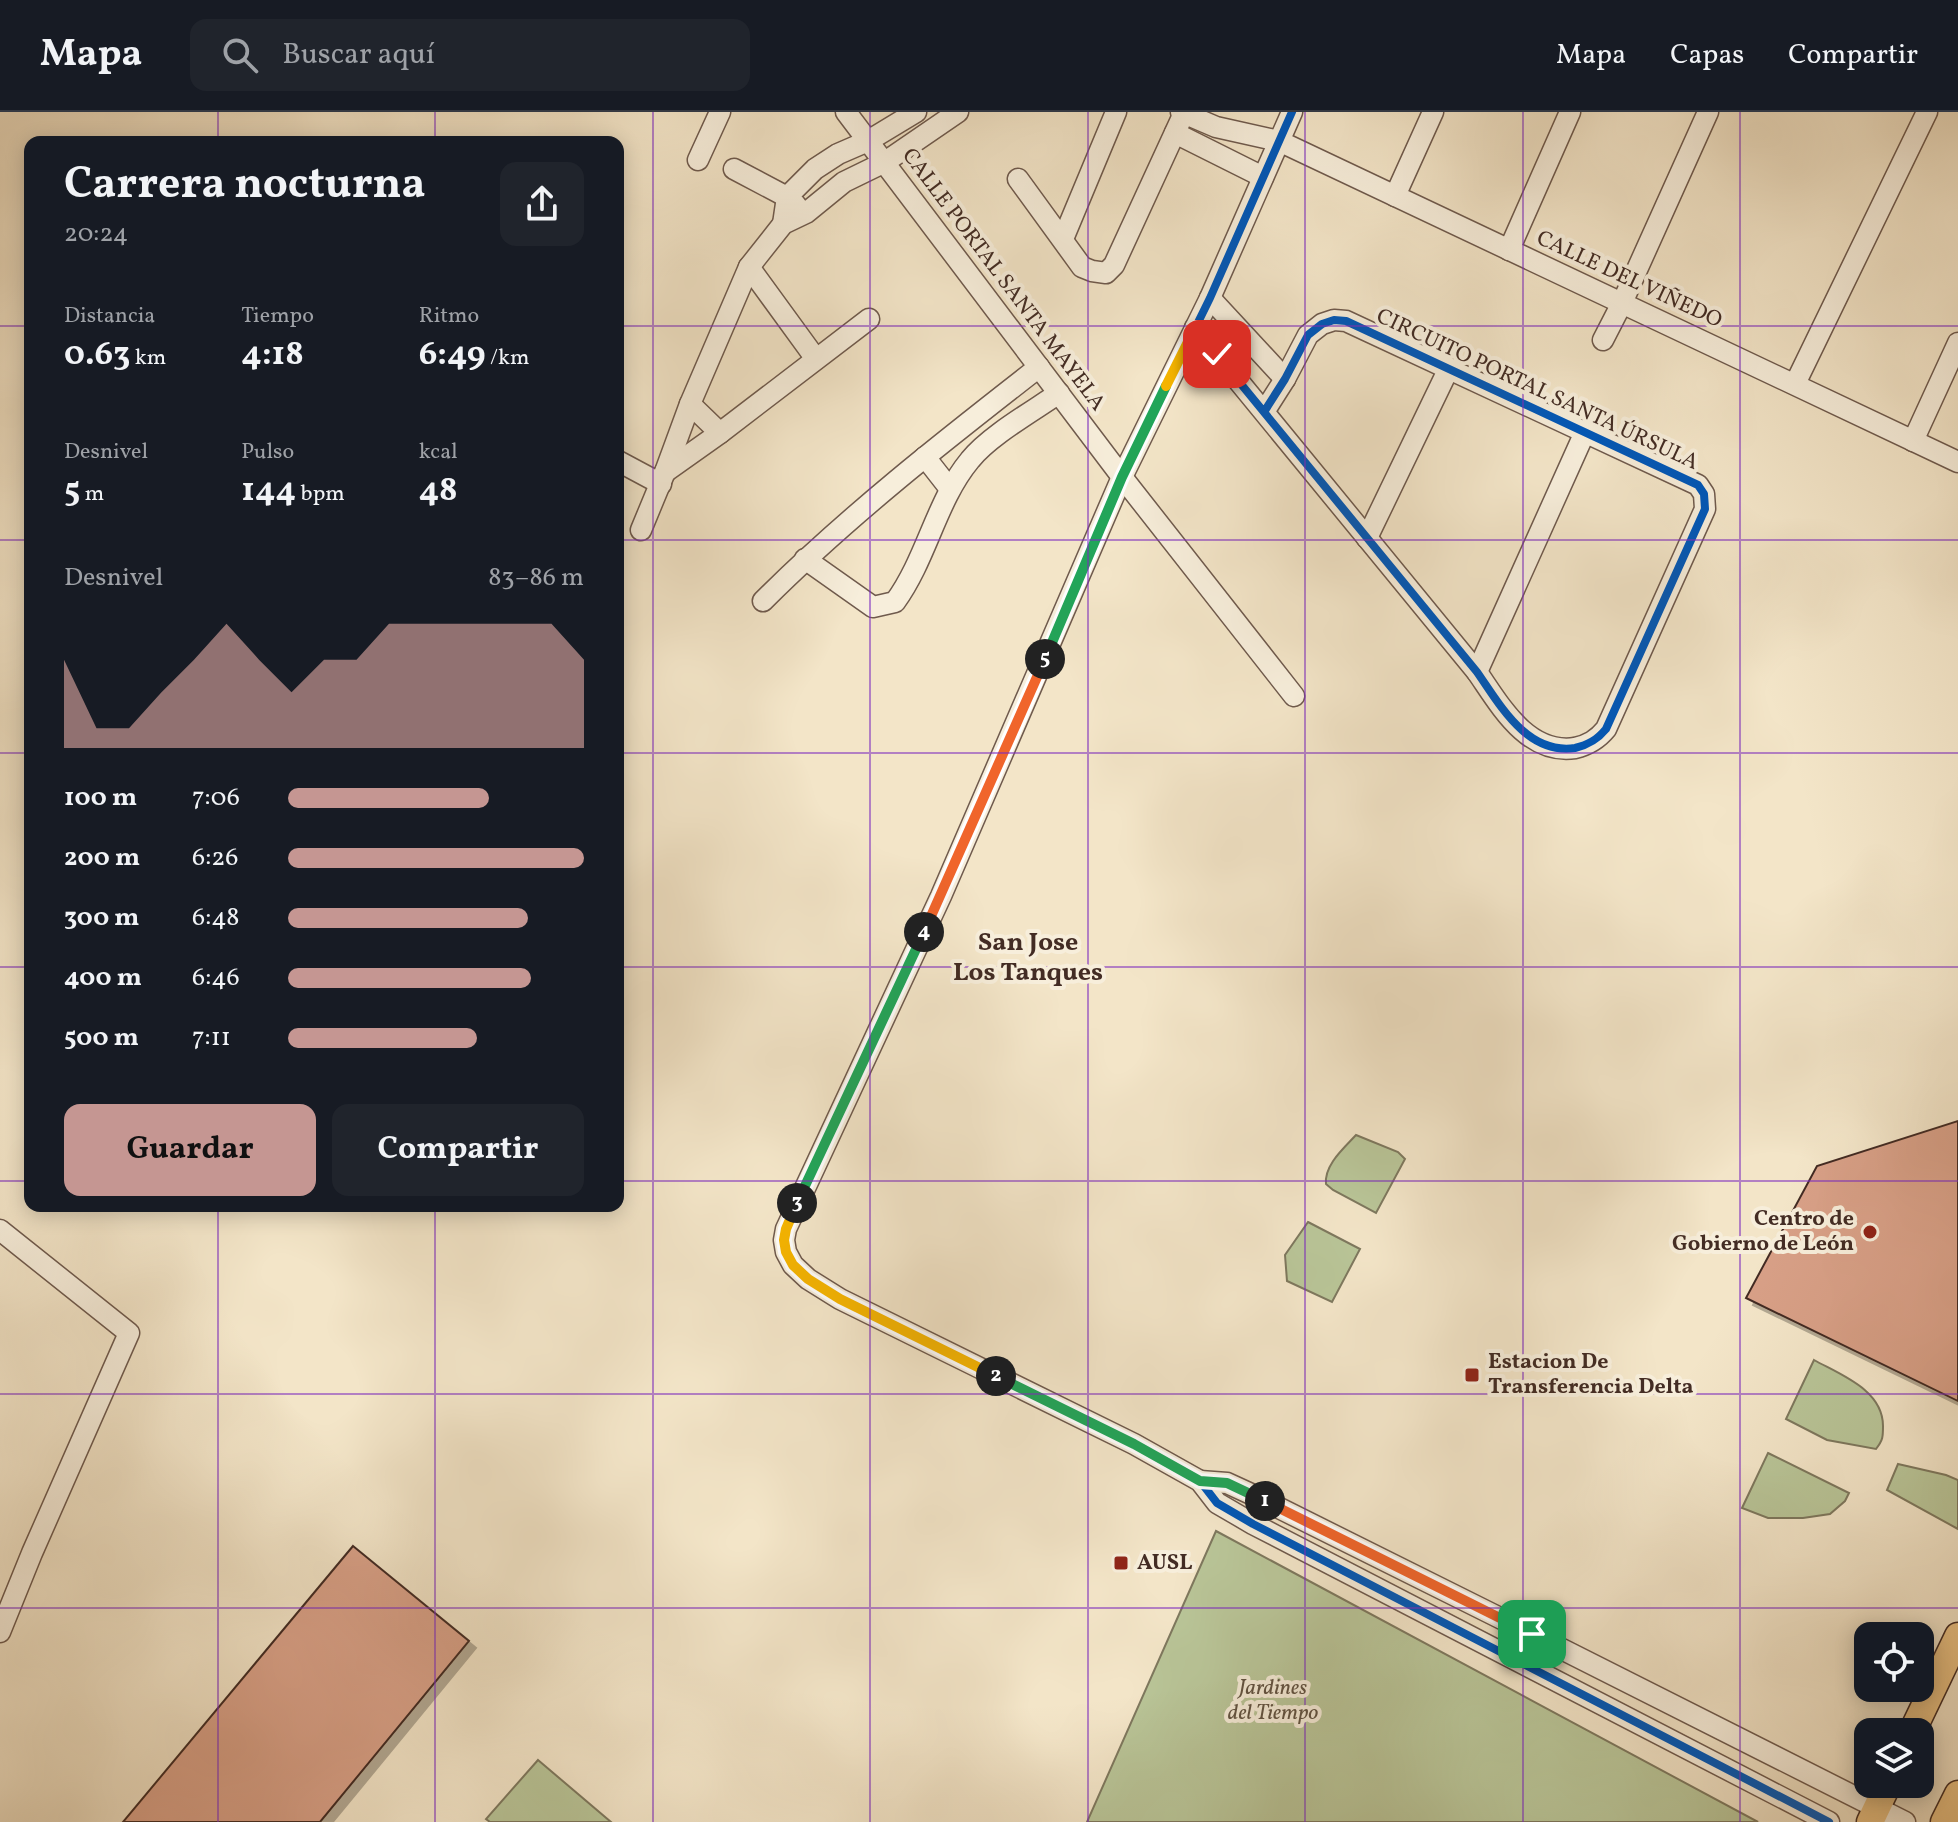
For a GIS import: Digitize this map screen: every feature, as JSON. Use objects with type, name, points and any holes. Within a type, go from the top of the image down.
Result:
[{"type":"main road","points":[[1919,1718],[1958,1636]]},
{"type":"main road","points":[[1944,1822],[1958,1794]]},
{"type":"street","points":[[698,160],[720,112]]},
{"type":"street","name":"CALLE PORTAL SANTA MAYELA","points":[[846,112],[1122,477],[1294,696]]},
{"type":"street","points":[[783,224],[787,197],[815,169],[916,112]]},
{"type":"street","points":[[641,530],[690,404],[749,267],[783,224],[806,213],[844,182],[885,162],[958,112]]},
{"type":"street","points":[[1063,239],[1116,112]]},
{"type":"street","points":[[1018,179],[1082,267],[1106,273],[1114,265],[1182,112]]},
{"type":"street","name":"CALLE DEL VIÑEDO","points":[[1182,112],[1216,127],[1279,141],[1958,462]]},
{"type":"street","points":[[1292,112],[1210,298],[1122,477],[941,896],[792,1214],[784,1240],[786,1252],[793,1265],[808,1279],[840,1299],[1134,1444],[1200,1481],[1217,1503],[1267,1532],[1829,1822]]},
{"type":"street","points":[[1395,196],[1433,112]]},
{"type":"street","points":[[1509,250],[1570,112]]},
{"type":"street","points":[[1603,340],[1708,112]]},
{"type":"street","points":[[1795,384],[1927,112]]},
{"type":"street","points":[[1175,133],[1263,177]]},
{"type":"street","points":[[734,169],[787,197],[806,213]]},
{"type":"street","points":[[749,267],[816,359]]},
{"type":"street","points":[[1210,298],[1285,379]]},
{"type":"street","points":[[663,478],[869,319]]},
{"type":"street","name":"CIRCUITO PORTAL SANTA ÚRSULA","points":[[1195,328],[1477,672],[1509,717],[1538,742],[1566,749],[1590,743],[1606,729],[1701,520],[1705,501],[1698,485],[1346,321],[1334,320],[1322,324],[1308,335],[1264,412]]},
{"type":"street","points":[[1913,441],[1958,343]]},
{"type":"street","points":[[763,601],[805,559],[925,457],[1039,367]]},
{"type":"street","points":[[1367,538],[1449,368]]},
{"type":"street","points":[[805,559],[873,607],[895,602],[922,557],[950,489],[971,458],[1059,393]]},
{"type":"street","points":[[690,404],[720,433]]},
{"type":"street","points":[[1477,672],[1585,432]]},
{"type":"street","points":[[925,457],[950,489]]},
{"type":"street","points":[[624,463],[663,478]]},
{"type":"street","points":[[0,1230],[129,1333],[0,1632]]},
{"type":"street","points":[[1200,1481],[1227,1483],[1251,1494],[1532,1634],[1873,1815],[1905,1822]]},
{"type":"green space","points":[[1356,1135],[1398,1152],[1405,1159],[1376,1213],[1326,1184],[1331,1164]]},
{"type":"green space","points":[[1308,1222],[1360,1249],[1332,1302],[1287,1281],[1285,1255]]},
{"type":"green space","points":[[1814,1360],[1859,1385],[1876,1403],[1883,1426],[1882,1438],[1876,1449],[1827,1440],[1786,1419]]},
{"type":"green space","points":[[1768,1453],[1849,1493],[1845,1501],[1830,1514],[1803,1518],[1768,1518],[1742,1508]]},
{"type":"green space","points":[[1898,1464],[1958,1480],[1958,1529],[1887,1490]]},
{"type":"green space","name":"Jardines del Tiempo","points":[[1216,1531],[1758,1822],[1087,1822]]},
{"type":"green space","points":[[538,1760],[611,1822],[490,1822],[486,1819]]},
{"type":"building","name":"Centro de Gobierno de León","points":[[1958,1121],[1958,1401],[1746,1298],[1817,1166]]},
{"type":"building","points":[[353,1546],[469,1641],[320,1822],[123,1822]]},
{"type":"cycle path","points":[[1292,112],[1210,298],[1122,477],[941,896],[786,1229],[786,1252],[793,1265],[808,1279],[840,1299],[1134,1444],[1200,1481],[1217,1503],[1253,1524],[1829,1822]]},
{"type":"cycle path","points":[[1195,328],[1517,725],[1543,744],[1558,748],[1575,748],[1603,733],[1705,509],[1704,494],[1698,485],[1346,321],[1334,320],[1322,324],[1308,335],[1264,412]]},
{"type":"place","name":"Centro de Gobierno de León","points":[[1870,1232]]},
{"type":"place","name":"Estacion De Transferencia Delta","points":[[1472,1375]]},
{"type":"place","name":"AUSL","points":[[1121,1563]]},
{"type":"district","name":"San Jose Los Tanques","points":[[1028,958]]},
{"type":"route","points":[[1217,354],[1195,328],[1122,477],[941,896],[792,1214],[784,1240],[786,1252],[793,1265],[808,1279],[840,1299],[1134,1444],[1200,1481],[1227,1483],[1532,1634]]}]
